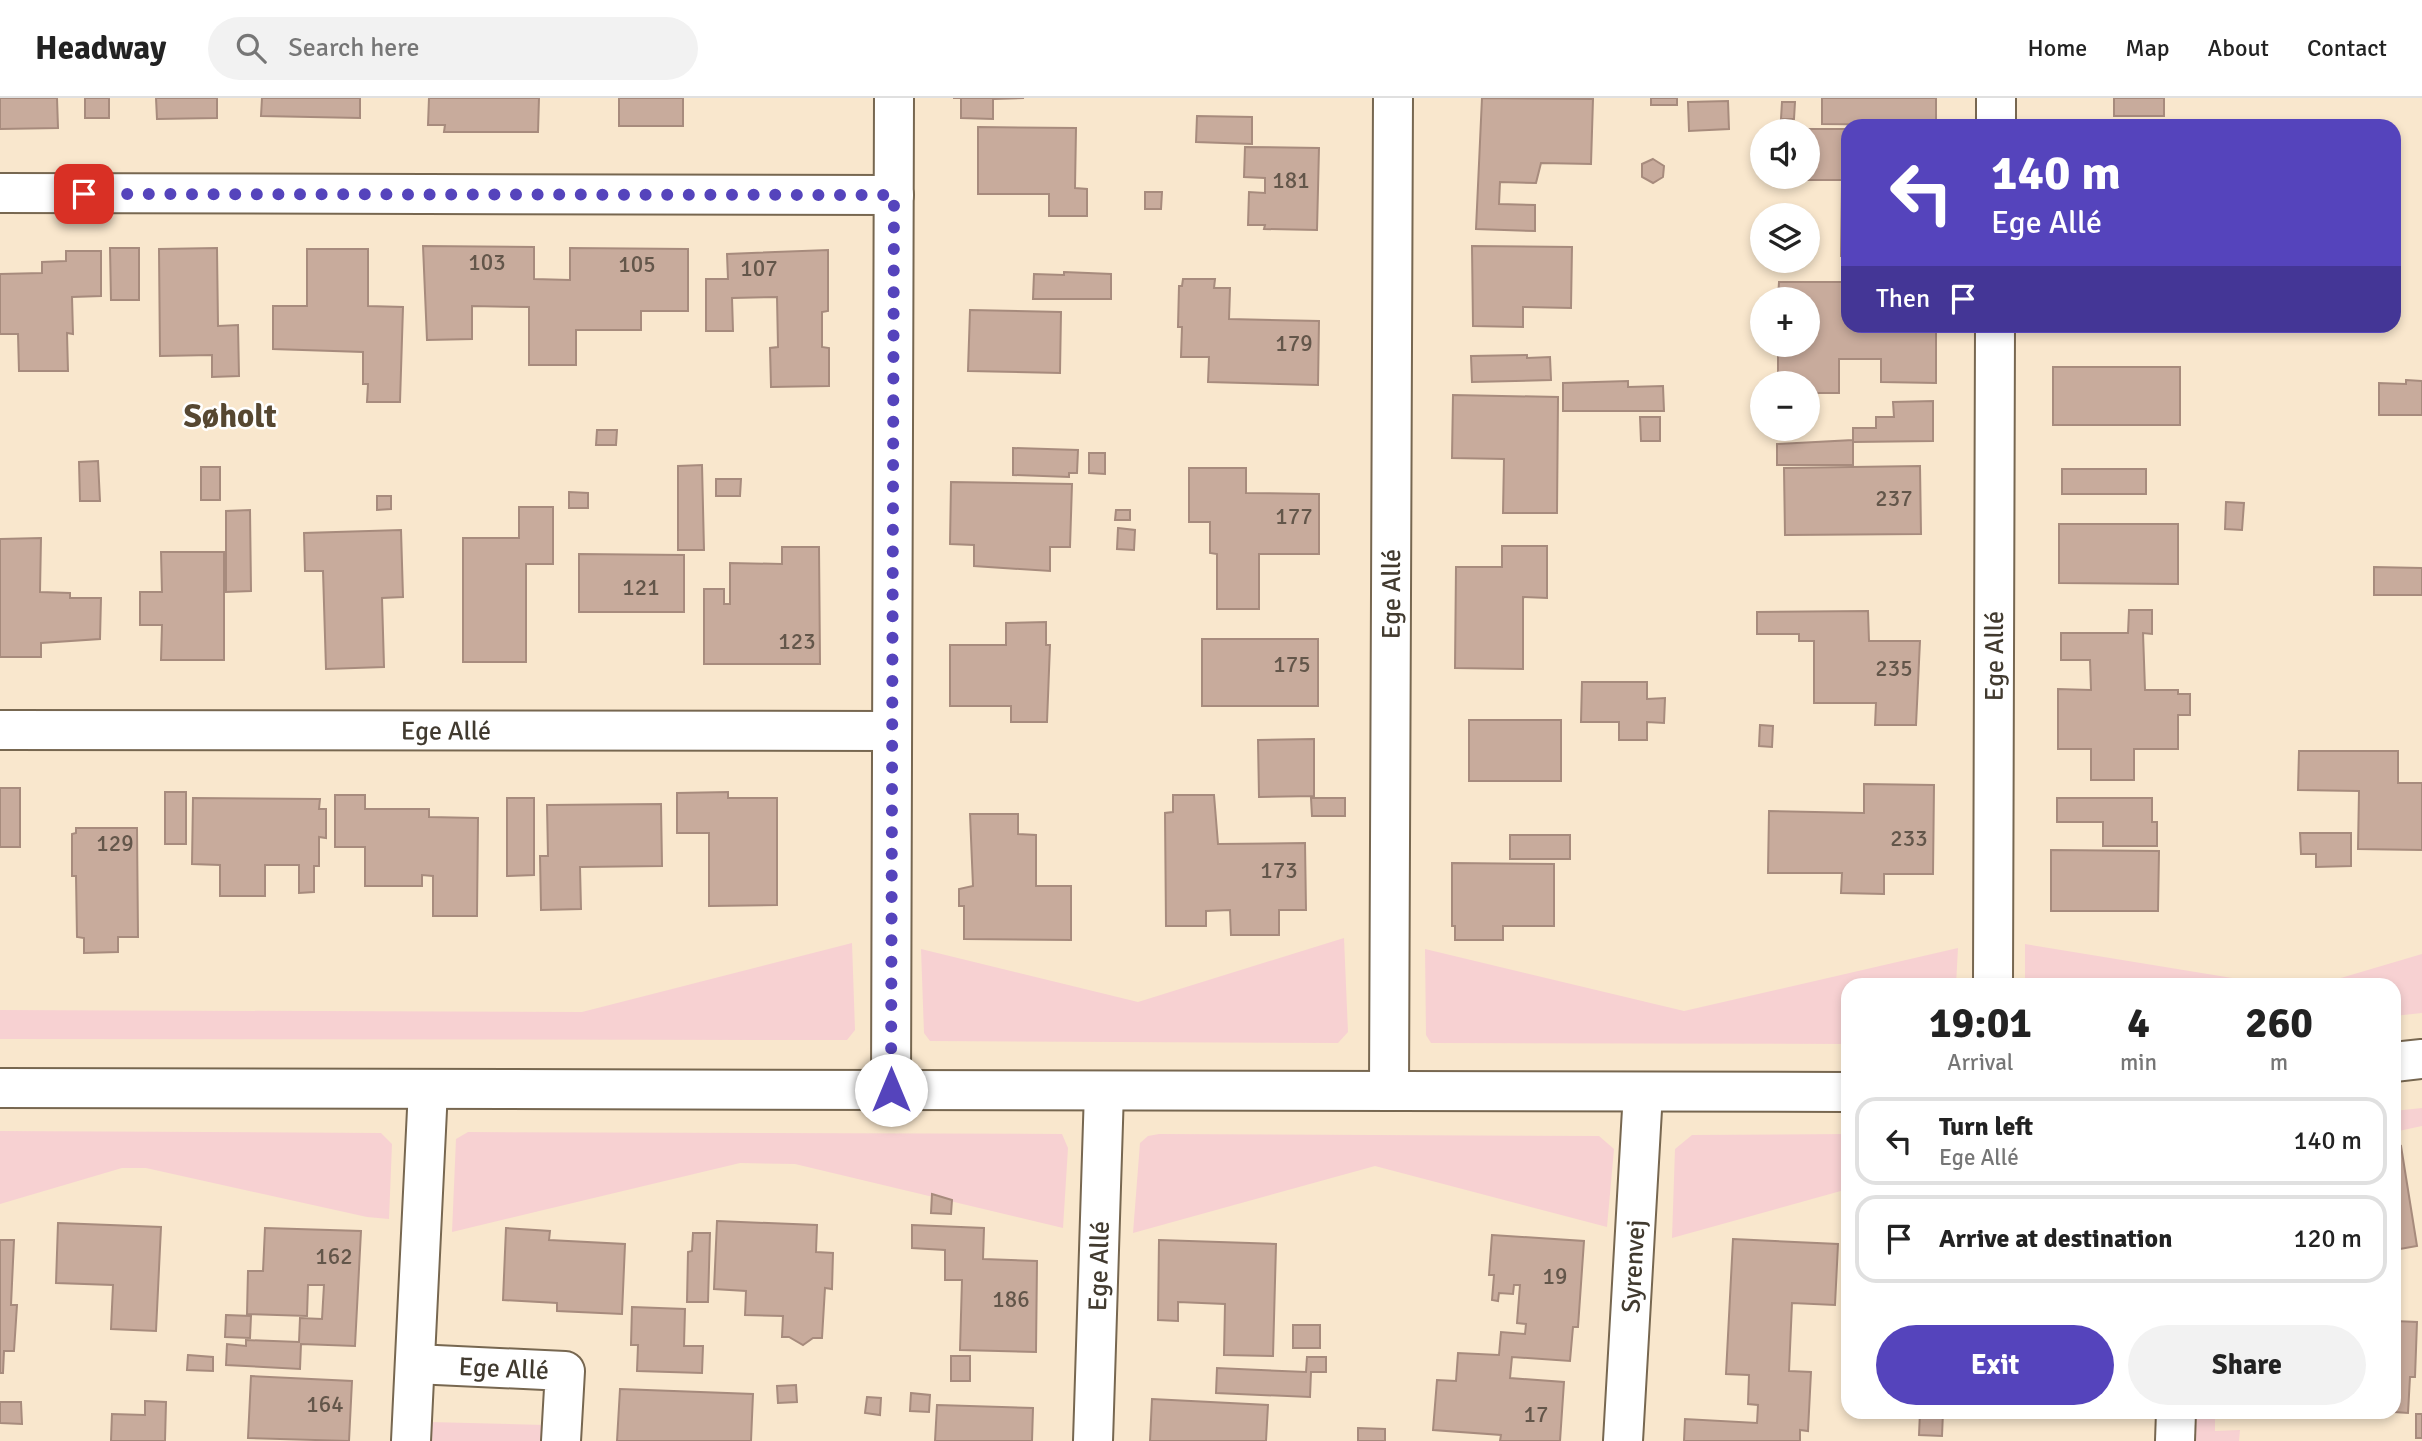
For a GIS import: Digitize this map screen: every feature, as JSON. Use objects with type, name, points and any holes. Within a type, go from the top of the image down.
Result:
[{"type":"street","points":[[891,1090],[894,98]]},
{"type":"street","name":"Ege Allé","points":[[1389,1091],[1393,98]]},
{"type":"street","points":[[1996,98],[1996,119]]},
{"type":"street","points":[[0,194],[894,195]]},
{"type":"street","name":"Ege Allé","points":[[1993,978],[1995,333]]},
{"type":"street","name":"Ege Allé","points":[[0,730],[892,732]]},
{"type":"street","points":[[2401,1061],[2422,1059]]},
{"type":"street","points":[[0,1088],[1841,1092]]},
{"type":"street","points":[[411,1441],[428,1089]]},
{"type":"street","name":"Ege Allé","points":[[1093,1441],[1104,1091]]},
{"type":"street","name":"Syrenvej","points":[[1623,1441],[1643,1092]]},
{"type":"street","name":"Ege Allé","points":[[415,1364],[565,1371],[561,1441]]},
{"type":"street","points":[[2175,1441],[2176,1419]]},
{"type":"shaded area","points":[[1344,938],[1348,1032],[1338,1043],[930,1041],[924,1033],[921,949],[1138,1002]]},
{"type":"shaded area","points":[[852,943],[855,1030],[847,1040],[0,1039],[0,1010],[582,1012]]},
{"type":"shaded area","points":[[2025,944],[2232,978],[2025,978]]},
{"type":"shaded area","points":[[1958,948],[1956,978],[1841,978],[1841,1044],[1431,1043],[1426,1035],[1425,949],[1684,1011]]},
{"type":"shaded area","points":[[2422,954],[2422,1013],[2401,1015],[2401,978],[2341,978]]},
{"type":"shaded area","points":[[2422,1108],[2422,1126],[2401,1130],[2401,1110]]},
{"type":"shaded area","points":[[0,1131],[381,1133],[392,1144],[389,1219],[367,1217],[146,1168],[122,1168],[0,1204]]},
{"type":"shaded area","points":[[468,1132],[1062,1134],[1068,1148],[1063,1228],[795,1164],[740,1163],[452,1232],[456,1139]]},
{"type":"shaded area","points":[[1841,1134],[1841,1191],[1672,1238],[1675,1149],[1692,1135]]},
{"type":"shaded area","points":[[1148,1136],[1599,1136],[1614,1149],[1607,1227],[1375,1166],[1133,1233],[1140,1143]]},
{"type":"shaded area","points":[[2195,1419],[2215,1419],[2215,1431],[2240,1430],[2239,1441],[2194,1441]]},
{"type":"shaded area","points":[[429,1422],[545,1425],[544,1441],[428,1441]]},
{"type":"building","points":[[0,98],[57,98],[58,128],[0,129]]},
{"type":"building","points":[[85,98],[109,98],[109,118],[85,118]]},
{"type":"building","points":[[156,98],[217,98],[217,118],[157,119]]},
{"type":"building","points":[[262,98],[360,98],[360,118],[261,116]]},
{"type":"building","points":[[429,98],[539,98],[538,132],[444,132],[445,125],[428,125]]},
{"type":"building","points":[[619,98],[683,98],[683,126],[619,126]]},
{"type":"building","points":[[961,98],[1024,98],[993,99],[993,119],[961,118]]},
{"type":"building","points":[[1482,98],[1593,99],[1591,164],[1541,163],[1536,183],[1500,182],[1499,204],[1535,205],[1535,231],[1476,229]]},
{"type":"building","points":[[1651,98],[1677,98],[1677,105],[1651,105]]},
{"type":"building","points":[[1822,98],[1936,98],[1936,119],[1841,119],[1841,124],[1822,124]]},
{"type":"building","points":[[2114,98],[2164,98],[2164,116],[2114,116]]},
{"type":"building","points":[[1728,101],[1729,129],[1689,131],[1688,102]]},
{"type":"building","points":[[1782,102],[1795,102],[1794,119],[1781,119]]},
{"type":"building","points":[[1197,116],[1252,117],[1252,144],[1196,142]]},
{"type":"building","points":[[978,127],[1076,128],[1075,188],[1087,189],[1087,216],[1049,216],[1049,194],[978,194]]},
{"type":"building","points":[[1820,129],[1841,129],[1841,180],[1820,180]]},
{"type":"building","points":[[1245,147],[1319,148],[1317,230],[1264,229],[1265,225],[1248,225],[1249,192],[1265,193],[1265,178],[1244,177]]},
{"type":"building","points":[[1653,159],[1664,166],[1663,177],[1653,183],[1642,177],[1642,164]]},
{"type":"building","points":[[1145,192],[1162,192],[1161,209],[1145,209]]},
{"type":"building","points":[[423,246],[534,247],[534,279],[570,280],[570,248],[688,249],[688,311],[641,311],[641,330],[576,330],[576,365],[529,365],[529,307],[472,306],[472,339],[427,340]]},
{"type":"building","points":[[1472,246],[1572,247],[1571,308],[1523,307],[1523,327],[1473,326]]},
{"type":"building","points":[[110,248],[139,248],[139,300],[111,300]]},
{"type":"building","points":[[217,248],[218,326],[238,325],[239,376],[212,377],[212,355],[160,356],[159,249]]},
{"type":"building","points":[[307,249],[368,249],[368,306],[403,307],[400,402],[367,402],[368,384],[363,384],[363,352],[273,349],[273,306],[307,306]]},
{"type":"building","points":[[828,250],[828,311],[822,312],[822,347],[829,348],[829,386],[771,387],[770,348],[778,347],[777,297],[732,298],[733,331],[706,331],[706,279],[728,279],[727,254]]},
{"type":"building","points":[[66,251],[101,251],[101,296],[72,297],[73,334],[67,333],[68,371],[19,371],[18,334],[0,334],[0,274],[42,273],[42,262],[66,261]]},
{"type":"building","points":[[1064,272],[1111,274],[1111,299],[1033,299],[1034,274],[1064,275]]},
{"type":"building","points":[[1183,279],[1215,279],[1214,288],[1230,288],[1229,319],[1319,321],[1318,385],[1208,382],[1209,357],[1181,357],[1182,327],[1178,327],[1179,286],[1182,286]]},
{"type":"building","points":[[1779,282],[1841,282],[1841,333],[1936,333],[1936,383],[1881,382],[1881,359],[1839,359],[1839,393],[1820,393],[1820,371],[1778,371],[1778,357],[1820,357],[1820,287],[1779,287]]},
{"type":"building","points":[[970,310],[1061,312],[1060,373],[968,371]]},
{"type":"building","points":[[1527,355],[1527,358],[1550,357],[1551,380],[1472,382],[1471,356]]},
{"type":"building","points":[[2053,367],[2180,367],[2180,425],[2053,425]]},
{"type":"building","points":[[2406,380],[2422,381],[2422,415],[2379,415],[2379,383],[2406,384]]},
{"type":"building","points":[[1628,381],[1628,387],[1663,386],[1664,411],[1563,411],[1563,383]]},
{"type":"building","points":[[1453,395],[1558,397],[1557,513],[1503,513],[1504,459],[1452,458]]},
{"type":"building","points":[[1933,401],[1933,441],[1853,442],[1853,465],[1777,465],[1777,444],[1853,440],[1853,428],[1876,428],[1876,417],[1894,417],[1893,402]]},
{"type":"building","points":[[1640,417],[1660,417],[1660,441],[1641,441]]},
{"type":"building","points":[[597,430],[617,430],[616,445],[596,445]]},
{"type":"building","points":[[1013,448],[1078,450],[1077,473],[1069,473],[1069,477],[1013,475]]},
{"type":"building","points":[[1089,453],[1105,453],[1105,474],[1089,473]]},
{"type":"building","points":[[98,461],[100,501],[80,501],[79,462]]},
{"type":"building","points":[[702,465],[704,550],[678,550],[678,466]]},
{"type":"building","points":[[1920,466],[1921,534],[1785,535],[1784,468]]},
{"type":"building","points":[[201,467],[220,467],[220,500],[201,500]]},
{"type":"building","points":[[1189,468],[1246,468],[1246,493],[1319,494],[1319,554],[1259,554],[1259,609],[1217,609],[1217,554],[1210,553],[1210,522],[1189,522]]},
{"type":"building","points":[[2062,469],[2146,469],[2146,494],[2062,494]]},
{"type":"building","points":[[716,479],[741,479],[740,496],[716,496]]},
{"type":"building","points":[[951,482],[1072,484],[1070,547],[1050,547],[1050,571],[974,566],[974,545],[950,544]]},
{"type":"building","points":[[569,492],[588,493],[588,508],[569,508]]},
{"type":"building","points":[[377,496],[391,496],[391,509],[377,510]]},
{"type":"building","points":[[2226,502],[2244,503],[2242,530],[2225,529]]},
{"type":"building","points":[[519,507],[553,507],[553,564],[526,564],[526,662],[463,662],[463,538],[519,538]]},
{"type":"building","points":[[250,510],[251,591],[226,592],[226,511]]},
{"type":"building","points":[[1116,510],[1130,510],[1130,520],[1115,520]]},
{"type":"building","points":[[2059,524],[2178,524],[2178,584],[2059,583]]},
{"type":"building","points":[[1118,528],[1135,530],[1134,550],[1117,549]]},
{"type":"building","points":[[401,530],[403,597],[382,598],[384,667],[326,669],[323,571],[305,571],[304,533]]},
{"type":"building","points":[[41,538],[40,592],[70,593],[70,598],[101,598],[100,639],[41,643],[41,657],[0,657],[0,539]]},
{"type":"building","points":[[1502,546],[1547,546],[1547,598],[1523,597],[1523,669],[1455,668],[1456,567],[1502,567]]},
{"type":"building","points":[[782,547],[819,547],[820,664],[704,664],[704,589],[724,589],[724,604],[730,604],[730,563],[782,564]]},
{"type":"building","points":[[161,552],[224,552],[224,660],[161,660],[162,625],[140,625],[140,592],[162,592]]},
{"type":"building","points":[[579,554],[684,555],[684,612],[579,612]]},
{"type":"building","points":[[2374,567],[2422,568],[2422,595],[2374,595]]},
{"type":"building","points":[[2129,610],[2152,610],[2152,634],[2143,633],[2145,690],[2178,690],[2178,694],[2190,694],[2190,715],[2178,715],[2178,749],[2134,749],[2134,780],[2091,780],[2091,749],[2058,749],[2058,689],[2091,690],[2090,660],[2061,660],[2061,633],[2128,633]]},
{"type":"building","points":[[1868,611],[1869,641],[1920,641],[1916,725],[1875,725],[1876,703],[1814,703],[1814,641],[1799,641],[1799,634],[1757,634],[1757,612]]},
{"type":"building","points":[[1046,622],[1046,645],[1050,645],[1047,722],[1011,722],[1011,706],[950,706],[950,645],[1006,645],[1006,623]]},
{"type":"building","points":[[1202,639],[1318,639],[1318,706],[1202,706]]},
{"type":"building","points":[[1582,682],[1647,682],[1647,699],[1665,698],[1664,723],[1647,722],[1647,740],[1619,740],[1619,722],[1581,722]]},
{"type":"building","points":[[1469,720],[1561,720],[1561,781],[1469,781]]},
{"type":"building","points":[[1760,725],[1773,726],[1772,747],[1759,746]]},
{"type":"building","points":[[1314,739],[1314,796],[1259,797],[1258,740]]},
{"type":"building","points":[[2299,751],[2398,751],[2398,783],[2422,783],[2422,850],[2358,849],[2359,791],[2298,790]]},
{"type":"building","points":[[1864,784],[1934,785],[1933,874],[1884,874],[1884,894],[1841,893],[1842,873],[1768,873],[1769,811],[1864,813]]},
{"type":"building","points":[[0,788],[20,788],[20,847],[0,847]]},
{"type":"building","points":[[165,792],[186,792],[186,844],[165,844]]},
{"type":"building","points":[[728,792],[728,798],[777,798],[777,905],[709,906],[709,833],[677,833],[677,793]]},
{"type":"building","points":[[335,795],[365,795],[365,809],[429,809],[429,817],[478,818],[477,916],[433,916],[433,876],[422,875],[422,886],[365,886],[365,847],[335,847]]},
{"type":"building","points":[[1173,795],[1214,795],[1218,844],[1305,843],[1306,910],[1279,910],[1279,935],[1231,935],[1230,910],[1206,911],[1206,926],[1166,926],[1165,813],[1173,812]]},
{"type":"building","points":[[193,798],[320,799],[319,809],[326,809],[326,838],[319,837],[319,866],[314,866],[314,892],[299,893],[299,865],[265,865],[265,896],[220,896],[220,865],[192,864]]},
{"type":"building","points":[[507,798],[534,798],[534,875],[507,876]]},
{"type":"building","points":[[1311,798],[1345,798],[1345,816],[1312,816]]},
{"type":"building","points":[[2057,798],[2152,798],[2152,822],[2157,822],[2157,846],[2103,846],[2103,822],[2057,822]]},
{"type":"building","points":[[661,804],[662,866],[580,867],[581,909],[541,910],[540,856],[548,856],[547,805]]},
{"type":"building","points":[[970,814],[1018,814],[1018,834],[1036,835],[1036,886],[1071,886],[1071,940],[964,939],[964,906],[959,906],[959,889],[973,886]]},
{"type":"building","points":[[76,828],[137,828],[138,937],[118,937],[118,952],[84,953],[84,938],[77,937],[76,876],[72,876],[72,834],[76,833]]},
{"type":"building","points":[[2300,833],[2351,833],[2351,866],[2316,867],[2316,854],[2301,854]]},
{"type":"building","points":[[1510,835],[1570,835],[1570,859],[1510,859]]},
{"type":"building","points":[[2051,850],[2159,851],[2158,911],[2051,911]]},
{"type":"building","points":[[1452,863],[1554,864],[1554,926],[1503,926],[1503,940],[1455,940],[1455,926],[1452,926]]},
{"type":"building","points":[[2401,1146],[2417,1246],[2401,1249]]},
{"type":"building","points":[[932,1194],[952,1200],[951,1214],[931,1213]]},
{"type":"building","points":[[717,1221],[817,1225],[816,1252],[833,1253],[832,1289],[825,1288],[822,1338],[813,1338],[803,1345],[789,1337],[782,1337],[783,1316],[745,1315],[746,1291],[714,1289]]},
{"type":"building","points":[[58,1223],[161,1227],[156,1331],[111,1329],[113,1285],[56,1283]]},
{"type":"building","points":[[912,1225],[984,1228],[983,1259],[1037,1261],[1036,1352],[960,1350],[962,1280],[945,1280],[945,1250],[912,1248]]},
{"type":"building","points":[[265,1228],[361,1231],[355,1346],[301,1344],[300,1369],[226,1365],[227,1344],[246,1346],[246,1340],[299,1342],[300,1318],[322,1319],[324,1285],[308,1285],[307,1316],[247,1314],[248,1271],[263,1271]]},
{"type":"building","points":[[506,1228],[550,1231],[549,1240],[625,1244],[622,1314],[557,1311],[557,1303],[503,1300]]},
{"type":"building","points":[[693,1233],[710,1233],[708,1302],[687,1302],[688,1252],[692,1251]]},
{"type":"building","points":[[1492,1235],[1584,1241],[1578,1327],[1573,1327],[1570,1361],[1512,1357],[1510,1378],[1564,1382],[1560,1441],[1500,1441],[1501,1435],[1433,1430],[1437,1380],[1456,1381],[1458,1353],[1499,1355],[1501,1332],[1525,1334],[1526,1324],[1517,1323],[1520,1285],[1514,1285],[1513,1294],[1499,1293],[1498,1301],[1492,1300],[1494,1275],[1489,1275]]},
{"type":"building","points":[[1733,1239],[1838,1244],[1835,1305],[1792,1303],[1789,1371],[1811,1372],[1808,1431],[1800,1430],[1800,1441],[1684,1441],[1685,1419],[1757,1423],[1758,1405],[1748,1404],[1749,1375],[1726,1374]]},
{"type":"building","points":[[0,1240],[14,1240],[11,1305],[17,1305],[14,1351],[4,1351],[3,1373],[0,1373]]},
{"type":"building","points":[[1159,1240],[1276,1244],[1273,1356],[1224,1355],[1225,1304],[1178,1302],[1178,1321],[1158,1320]]},
{"type":"building","points":[[632,1307],[685,1309],[684,1346],[703,1346],[702,1373],[637,1371],[638,1345],[631,1345]]},
{"type":"building","points":[[226,1315],[251,1316],[250,1338],[225,1337]]},
{"type":"building","points":[[2401,1321],[2417,1322],[2415,1377],[2410,1377],[2408,1413],[2401,1412]]},
{"type":"building","points":[[1293,1325],[1320,1325],[1320,1348],[1293,1348]]},
{"type":"building","points":[[188,1355],[213,1357],[213,1371],[187,1370]]},
{"type":"building","points":[[951,1356],[970,1356],[970,1381],[951,1381]]},
{"type":"building","points":[[1307,1357],[1326,1357],[1326,1372],[1311,1372],[1310,1397],[1216,1393],[1217,1368],[1306,1372]]},
{"type":"building","points":[[251,1376],[352,1381],[349,1441],[248,1438]]},
{"type":"building","points":[[796,1385],[797,1402],[778,1403],[777,1386]]},
{"type":"building","points":[[620,1389],[753,1394],[751,1441],[617,1441]]},
{"type":"building","points":[[911,1393],[930,1395],[929,1412],[910,1411]]},
{"type":"building","points":[[867,1397],[881,1398],[880,1415],[865,1413]]},
{"type":"building","points":[[1152,1399],[1268,1405],[1266,1441],[1150,1441]]},
{"type":"building","points":[[145,1401],[166,1402],[165,1441],[111,1441],[112,1414],[145,1415]]},
{"type":"building","points":[[0,1402],[21,1402],[22,1424],[0,1423]]},
{"type":"building","points":[[937,1405],[1033,1408],[1032,1441],[935,1441]]},
{"type":"building","points":[[2416,1414],[2422,1414],[2422,1438],[2416,1438]]},
{"type":"building","points":[[1920,1419],[1943,1419],[1942,1436],[1919,1435]]},
{"type":"building","points":[[1358,1428],[1385,1429],[1385,1441],[1358,1441]]},
{"type":"district","name":"Søholt","points":[[230,415]]},
{"type":"route","points":[[84,194],[894,195],[891,1090]]}]
